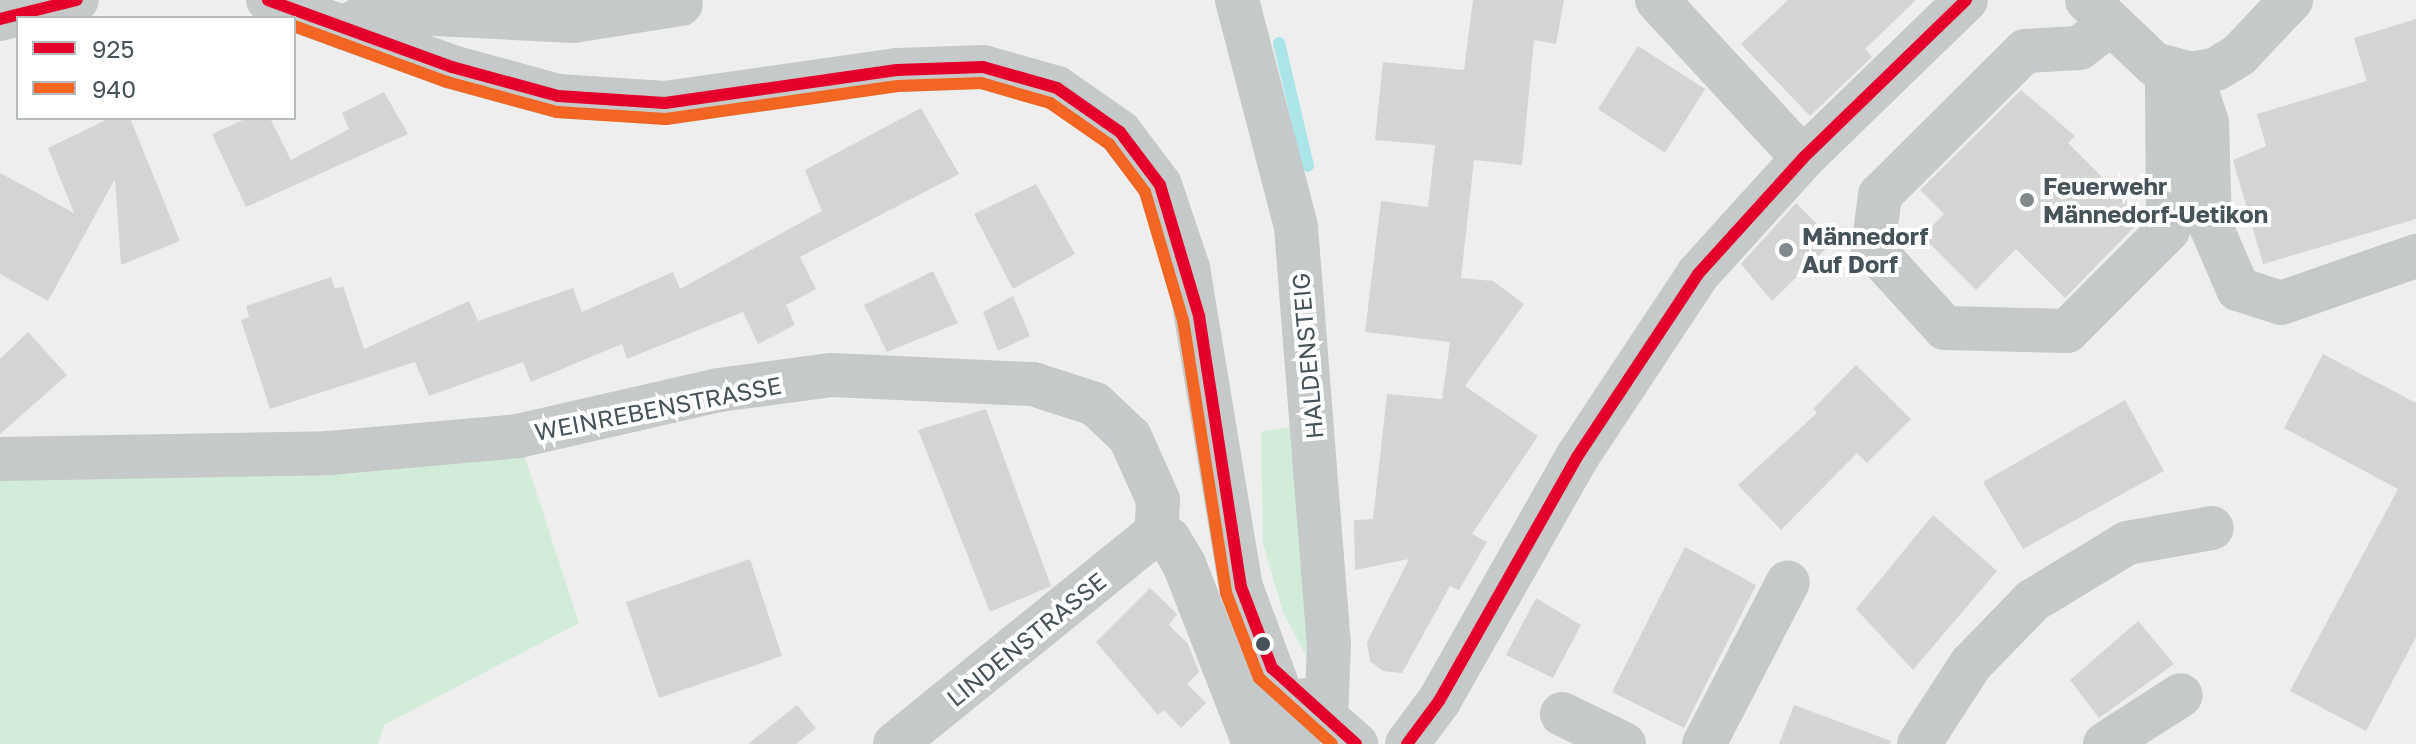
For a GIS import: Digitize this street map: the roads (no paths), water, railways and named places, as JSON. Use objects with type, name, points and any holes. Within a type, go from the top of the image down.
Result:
[{"type":"street","points":[[0,19],[77,0]]},
{"type":"street","points":[[268,0],[344,28],[558,96],[665,103],[897,70],[983,67],[1070,97],[1120,132],[1160,185],[1199,316],[1241,587],[1272,668],[1327,736]]},
{"type":"street","points":[[1657,0],[1803,158]]},
{"type":"street","points":[[1407,744],[1439,701],[1522,546],[1698,274],[1803,158],[1966,0]]},
{"type":"street","points":[[2179,72],[2216,69],[2239,55],[2291,0]]},
{"type":"street","points":[[344,28],[375,11],[573,21],[681,4]]},
{"type":"street","name":"HALDENSTEIG","points":[[1252,7],[1296,227],[1329,643],[1327,736]]},
{"type":"street","points":[[2179,72],[2168,230],[2067,331],[1945,328],[1873,249],[1880,195],[1960,106],[2025,51],[2079,48],[2099,12],[2179,72],[2207,123],[2210,224],[2238,289],[2281,303],[2416,256]]},
{"type":"street","name":"WEINREBENSTRASSE","points":[[0,459],[329,453],[518,436],[719,390],[832,375],[989,381],[1033,384],[1095,404],[1130,437],[1158,500],[1156,533]]},
{"type":"street","points":[[1919,744],[1971,664],[2032,601],[2127,543],[2212,528]]},
{"type":"street","points":[[1156,533],[1169,539],[1184,564],[1251,736],[1282,744]]},
{"type":"street","name":"LINDENSTRASSE","points":[[895,744],[1156,533]]},
{"type":"street","points":[[1704,744],[1788,582]]},
{"type":"street","points":[[2105,744],[2181,695]]},
{"type":"street","points":[[1562,714],[1624,744]]},
{"type":"street","points":[[1367,744],[1389,744]]},
{"type":"waterway","points":[[1279,43],[1308,166]]},
{"type":"place","name":"Feuerwehr Männedorf-Uetikon","points":[[2027,200]]},
{"type":"place","name":"Männedorf Auf Dorf","points":[[1786,250]]}]
